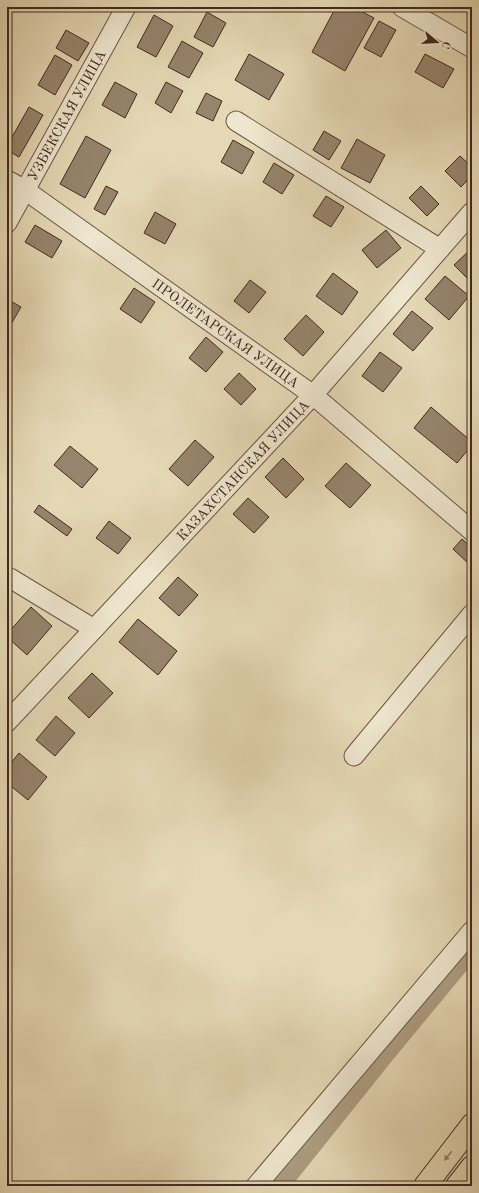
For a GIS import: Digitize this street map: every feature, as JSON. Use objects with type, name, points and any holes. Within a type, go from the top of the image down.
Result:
[{"type":"highway","points":[[425,1186],[472,1125]]},
{"type":"highway","points":[[457,1186],[472,1167]]},
{"type":"street","name":"УЗБЕКСКАЯ УЛИЦА","points":[[7,223],[126,7]]},
{"type":"street","points":[[402,7],[472,48]]},
{"type":"street","points":[[236,121],[440,249]]},
{"type":"street","name":"ПРОЛЕТАРСКАЯ УЛИЦА","points":[[7,180],[25,190],[313,395],[472,530]]},
{"type":"street","name":"КАЗАХСТАНСКАЯ УЛИЦА","points":[[7,722],[313,395],[472,212]]},
{"type":"street","points":[[10,578],[94,629]]},
{"type":"street","points":[[354,756],[472,614]]},
{"type":"street","points":[[256,1186],[472,931]]},
{"type":"building","points":[[336,7],[353,7],[374,18],[345,71],[312,52]]},
{"type":"building","points":[[207,12],[226,23],[213,47],[194,37]]},
{"type":"building","points":[[154,15],[173,26],[156,57],[137,47]]},
{"type":"building","points":[[379,21],[396,30],[381,57],[364,48]]},
{"type":"building","points":[[66,30],[89,43],[78,61],[56,48]]},
{"type":"building","points":[[182,41],[203,53],[189,78],[168,67]]},
{"type":"building","points":[[249,54],[284,74],[269,100],[235,80]]},
{"type":"building","points":[[425,54],[454,69],[443,88],[415,72]]},
{"type":"building","points":[[55,55],[72,65],[55,95],[38,85]]},
{"type":"building","points":[[115,82],[137,94],[125,118],[102,105]]},
{"type":"building","points":[[166,82],[183,91],[171,113],[155,103]]},
{"type":"building","points":[[206,93],[222,101],[213,121],[196,113]]},
{"type":"building","points":[[29,107],[43,115],[19,157],[7,150],[7,146]]},
{"type":"building","points":[[324,131],[341,141],[329,160],[313,150]]},
{"type":"building","points":[[86,136],[111,150],[85,198],[60,184]]},
{"type":"building","points":[[357,139],[385,155],[370,183],[341,168]]},
{"type":"building","points":[[233,140],[254,152],[242,174],[221,162]]},
{"type":"building","points":[[460,156],[472,167],[472,175],[461,187],[445,171]]},
{"type":"building","points":[[274,163],[294,175],[282,194],[263,182]]},
{"type":"building","points":[[106,186],[118,192],[105,215],[94,209]]},
{"type":"building","points":[[421,186],[439,204],[427,216],[409,198]]},
{"type":"building","points":[[326,196],[344,207],[331,227],[313,216]]},
{"type":"building","points":[[155,212],[176,224],[165,244],[144,233]]},
{"type":"building","points":[[35,225],[62,241],[52,258],[25,242]]},
{"type":"building","points":[[386,230],[401,248],[377,268],[362,250]]},
{"type":"building","points":[[472,248],[472,283],[454,265]]},
{"type":"building","points":[[333,273],[358,292],[342,315],[316,296]]},
{"type":"building","points":[[445,276],[469,296],[449,320],[425,299]]},
{"type":"building","points":[[250,280],[266,292],[249,313],[234,301]]},
{"type":"building","points":[[134,288],[155,302],[141,323],[120,309]]},
{"type":"building","points":[[7,299],[21,307],[7,331]]},
{"type":"building","points":[[412,311],[433,328],[413,351],[393,334]]},
{"type":"building","points":[[306,315],[324,332],[303,356],[284,339]]},
{"type":"building","points":[[206,337],[223,352],[206,372],[189,358]]},
{"type":"building","points":[[380,352],[402,368],[383,392],[362,376]]},
{"type":"building","points":[[239,373],[256,389],[241,405],[224,389]]},
{"type":"building","points":[[431,407],[472,442],[472,445],[457,463],[414,428]]},
{"type":"building","points":[[195,440],[214,457],[188,486],[169,469]]},
{"type":"building","points":[[70,446],[98,469],[82,488],[54,465]]},
{"type":"building","points":[[283,458],[304,479],[286,498],[265,477]]},
{"type":"building","points":[[346,463],[371,485],[350,508],[325,486]]},
{"type":"building","points":[[248,498],[269,517],[254,533],[233,514]]},
{"type":"building","points":[[39,505],[72,529],[67,536],[34,512]]},
{"type":"building","points":[[109,521],[131,538],[118,554],[96,538]]},
{"type":"building","points":[[462,539],[472,548],[472,563],[470,565],[453,549]]},
{"type":"building","points":[[178,577],[198,595],[179,616],[159,598]]},
{"type":"building","points":[[31,607],[52,626],[27,655],[7,637],[7,634]]},
{"type":"building","points":[[138,619],[177,651],[158,675],[119,642]]},
{"type":"building","points":[[92,673],[113,693],[89,718],[68,698]]},
{"type":"building","points":[[56,716],[75,733],[55,756],[36,740]]},
{"type":"building","points":[[19,753],[47,777],[28,800],[7,783],[7,768]]},
{"type":"waterway","points":[[280,1186],[385,1055],[472,950]]}]
